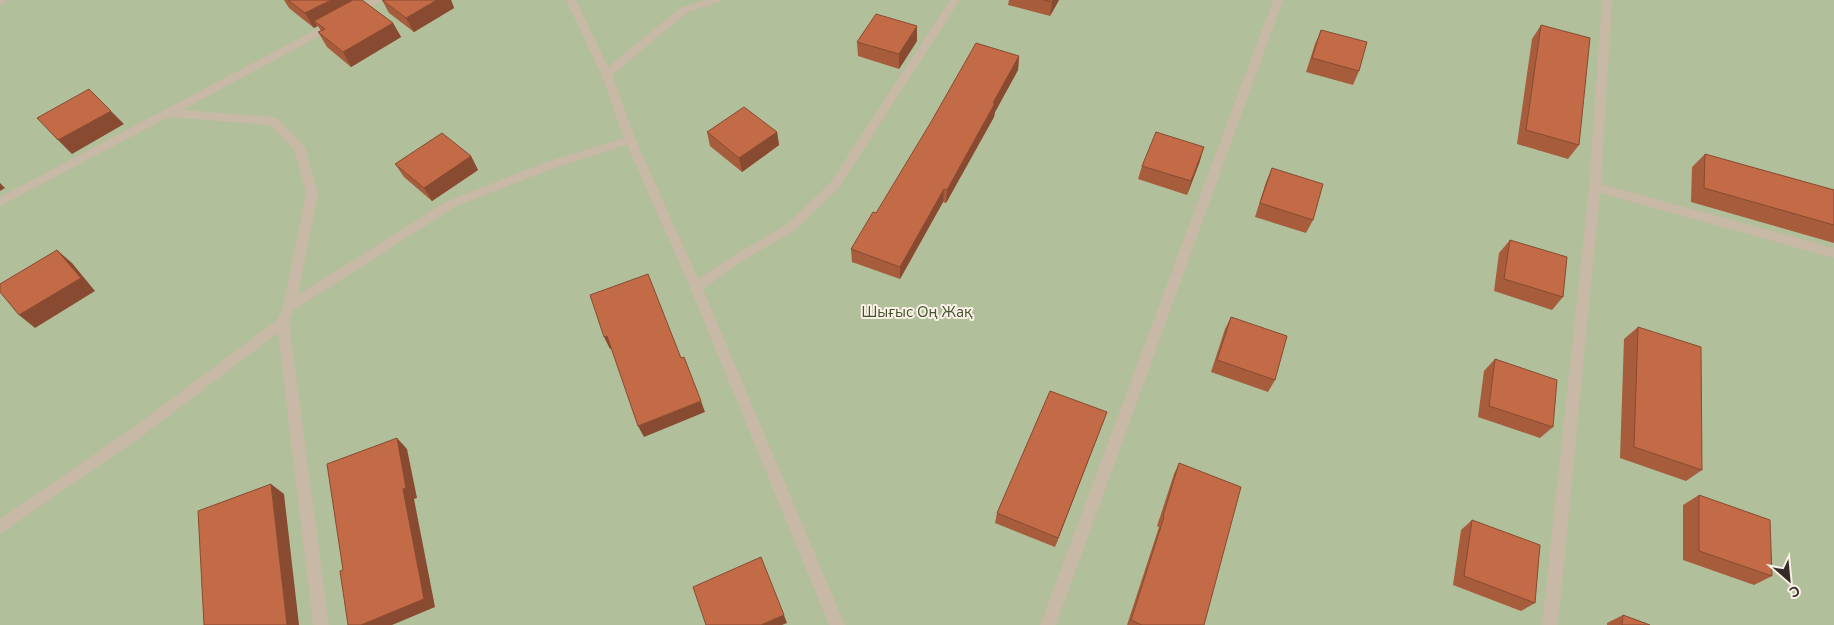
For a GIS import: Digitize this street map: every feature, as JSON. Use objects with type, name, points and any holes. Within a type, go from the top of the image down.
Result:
[{"type":"lane","points":[[0,202],[378,0]]},
{"type":"lane","points":[[571,0],[606,74],[630,140],[696,287],[837,625]]},
{"type":"lane","points":[[606,74],[684,10],[717,0]]},
{"type":"lane","points":[[696,287],[740,257],[790,228],[834,186],[955,0]]},
{"type":"lane","points":[[1048,625],[1278,0]]},
{"type":"lane","points":[[1550,625],[1595,187],[1607,0]]},
{"type":"lane","points":[[169,113],[274,121],[299,147],[312,193],[289,307],[283,322],[321,625]]},
{"type":"lane","points":[[289,307],[451,204],[550,165],[630,140]]},
{"type":"lane","points":[[1595,187],[1834,253]]},
{"type":"lane","points":[[0,527],[136,433],[283,322]]},
{"type":"green space","name":"Шығыс Оң Жақ","points":[[0,0],[1834,0],[1834,625],[0,625]]},
{"type":"building","points":[[288,0],[331,0],[305,13]]},
{"type":"building","points":[[353,0],[362,0],[393,23],[343,52],[318,32],[325,29],[314,21]]},
{"type":"building","points":[[382,0],[437,0],[406,18]]},
{"type":"building","points":[[876,14],[917,26],[899,54],[857,42]]},
{"type":"building","points":[[1541,25],[1590,38],[1579,145],[1526,130]]},
{"type":"building","points":[[1321,30],[1367,42],[1359,71],[1312,58]]},
{"type":"building","points":[[976,43],[1019,56],[947,190],[944,189],[900,267],[851,249],[873,212],[876,213]]},
{"type":"building","points":[[89,89],[111,111],[58,140],[37,118]]},
{"type":"building","points":[[744,107],[777,132],[739,158],[707,132]]},
{"type":"building","points":[[1156,132],[1204,147],[1191,181],[1142,166]]},
{"type":"building","points":[[442,133],[471,156],[424,188],[395,164]]},
{"type":"building","points":[[1705,154],[1834,190],[1834,225],[1704,188]]},
{"type":"building","points":[[1272,168],[1323,184],[1313,220],[1260,203]]},
{"type":"building","points":[[1510,240],[1567,257],[1563,297],[1504,279]]},
{"type":"building","points":[[57,250],[81,278],[19,315],[0,292],[0,284]]},
{"type":"building","points":[[648,274],[681,358],[684,357],[701,401],[638,426],[607,336],[604,337],[590,295]]},
{"type":"building","points":[[1231,317],[1287,336],[1275,380],[1217,360]]},
{"type":"building","points":[[1638,327],[1701,347],[1702,470],[1634,447]]},
{"type":"building","points":[[1495,359],[1557,380],[1553,427],[1489,406]]},
{"type":"building","points":[[1050,391],[1107,412],[1058,538],[997,513]]},
{"type":"building","points":[[397,438],[406,488],[403,489],[424,599],[361,625],[348,625],[340,571],[343,570],[327,464]]},
{"type":"building","points":[[1179,463],[1241,487],[1204,625],[1142,625],[1131,620]]},
{"type":"building","points":[[271,484],[287,625],[204,625],[198,511]]},
{"type":"building","points":[[1699,495],[1770,520],[1772,576],[1699,551]]},
{"type":"building","points":[[1472,520],[1540,545],[1535,603],[1464,576]]},
{"type":"building","points":[[761,557],[784,615],[761,625],[706,625],[693,587]]},
{"type":"building","points":[[1623,615],[1650,625],[1622,625]]}]
